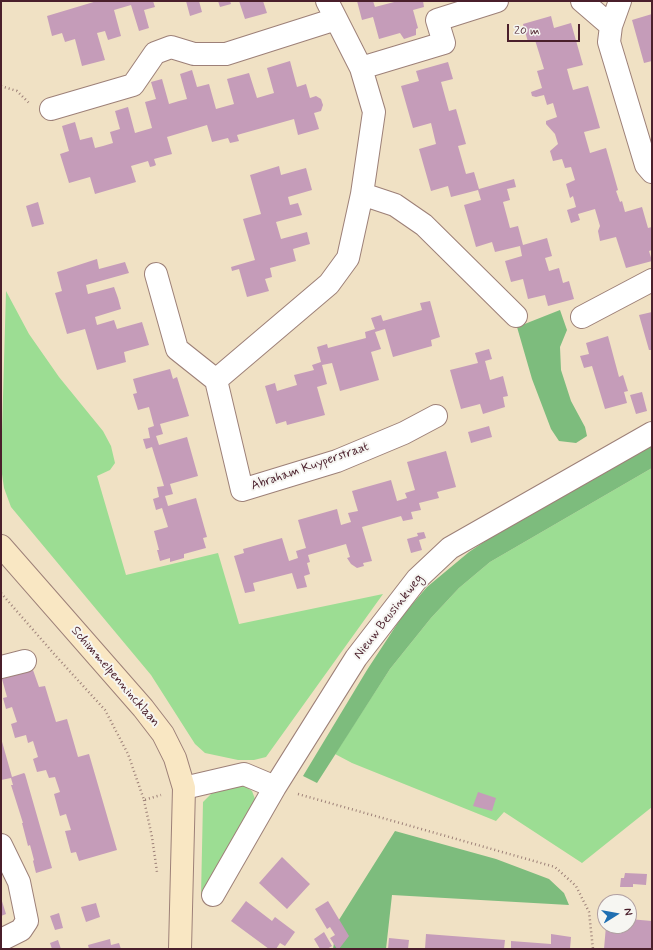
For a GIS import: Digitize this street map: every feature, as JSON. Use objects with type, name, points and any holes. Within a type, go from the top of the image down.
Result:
[{"type":"street","points":[[361,68],[444,43],[437,20],[497,1]]},
{"type":"street","points":[[582,1],[611,26]]},
{"type":"street","points":[[620,1],[611,26],[609,42],[646,165],[652,172]]},
{"type":"street","points":[[51,109],[133,85],[155,53],[171,47],[194,54],[226,54],[332,10],[361,68],[374,112],[362,194],[348,258],[329,284],[216,380],[178,349],[156,274]]},
{"type":"street","points":[[362,194],[395,205],[424,225],[516,316]]},
{"type":"street","points":[[582,317],[652,280]]},
{"type":"street","name":"Abraham Kuyperstraat","points":[[216,380],[242,490],[337,461],[404,433],[436,416]]},
{"type":"street","name":"Nieuw Beusinkweg","points":[[213,895],[275,787],[356,658],[417,579],[450,548],[652,433]]},
{"type":"street","name":"Schimmelpennincklaan","points":[[1,546],[143,708],[163,734],[175,758],[184,788],[180,949]]},
{"type":"street","points":[[1,667],[25,661]]},
{"type":"street","points":[[184,788],[244,774],[275,787]]},
{"type":"street","points":[[1,845],[20,882],[27,921],[21,930],[1,940]]},
{"type":"path","points":[[1,86],[17,90],[25,100],[36,108],[51,109]]},
{"type":"path","points":[[1,593],[105,710],[128,754],[144,800],[152,837],[157,874]]},
{"type":"path","points":[[275,787],[555,867],[576,886],[589,912],[593,949]]},
{"type":"path","points":[[144,800],[184,788]]},
{"type":"green space","points":[[6,291],[29,334],[59,377],[103,431],[111,446],[115,463],[110,470],[97,476],[126,575],[218,553],[239,624],[383,594],[266,757],[254,760],[238,760],[205,753],[195,744],[151,675],[11,507],[4,488],[1,467]]},
{"type":"green space","points":[[560,310],[567,330],[560,347],[561,370],[571,401],[585,427],[587,436],[576,443],[559,441],[551,429],[532,379],[517,327]]},
{"type":"green space","points":[[652,442],[652,468],[490,562],[459,588],[431,618],[390,669],[317,783],[303,776],[367,670],[403,615],[427,587],[469,552],[521,517]]},
{"type":"green space","points":[[652,468],[652,807],[582,863],[504,812],[496,821],[352,763],[335,754],[390,669],[431,618],[459,588],[490,562]]},
{"type":"green space","points":[[240,783],[252,791],[258,807],[254,816],[201,896],[203,802],[214,791]]},
{"type":"green space","points":[[395,831],[496,859],[549,879],[564,893],[569,905],[392,895],[386,949],[333,949],[337,923]]},
{"type":"building","points":[[97,1],[153,1],[155,7],[144,10],[149,28],[139,31],[131,5],[114,10],[121,36],[108,40],[105,31],[97,33],[105,60],[82,66],[75,39],[65,42],[62,33],[52,36],[47,16]]},
{"type":"building","points":[[186,1],[199,1],[202,12],[190,16]]},
{"type":"building","points":[[218,1],[230,1],[231,4],[220,7]]},
{"type":"building","points":[[239,1],[263,1],[267,13],[245,19]]},
{"type":"building","points":[[357,1],[373,1],[375,7],[398,1],[423,1],[424,7],[413,10],[418,28],[416,29],[416,35],[404,39],[400,33],[379,39],[373,17],[362,20]]},
{"type":"building","points":[[652,14],[652,61],[644,63],[632,20]]},
{"type":"building","points":[[551,16],[554,28],[571,23],[583,65],[567,69],[573,90],[588,86],[600,128],[584,132],[590,153],[606,148],[618,190],[616,191],[620,202],[622,201],[625,212],[642,207],[648,228],[652,227],[652,250],[649,251],[652,261],[626,268],[616,237],[600,241],[598,231],[600,226],[595,209],[578,214],[580,220],[571,223],[567,210],[576,207],[573,196],[570,198],[566,184],[575,180],[571,167],[565,168],[562,159],[553,161],[550,151],[558,144],[555,134],[546,124],[546,121],[557,117],[553,103],[547,105],[544,95],[536,97],[532,96],[531,92],[542,88],[537,71],[544,69],[535,40],[528,42],[523,24]]},
{"type":"building","points":[[290,61],[297,87],[306,84],[310,98],[316,96],[321,99],[323,105],[321,111],[314,113],[319,129],[298,135],[294,119],[237,135],[239,141],[230,143],[228,138],[212,142],[207,125],[167,137],[172,154],[154,159],[156,165],[154,166],[150,167],[148,161],[131,166],[136,182],[95,194],[90,177],[69,183],[60,154],[69,151],[62,126],[75,122],[80,140],[92,137],[95,148],[103,146],[113,143],[110,132],[120,129],[115,111],[128,107],[135,133],[152,128],[145,102],[156,99],[151,82],[162,79],[169,104],[187,99],[180,74],[192,70],[197,87],[209,84],[216,109],[234,104],[227,79],[249,73],[257,98],[274,93],[267,68]]},
{"type":"building","points":[[448,62],[453,79],[441,82],[449,111],[456,109],[466,144],[458,146],[466,174],[474,172],[479,189],[514,179],[516,187],[507,189],[510,200],[503,202],[510,228],[518,226],[523,245],[547,238],[552,256],[545,258],[549,271],[559,268],[563,283],[569,281],[574,299],[548,306],[545,295],[528,299],[523,279],[511,282],[505,261],[522,256],[520,246],[495,252],[492,242],[476,247],[464,205],[481,200],[478,190],[451,197],[448,186],[431,191],[419,149],[436,144],[431,123],[413,128],[401,86],[419,81],[416,71]]},
{"type":"building","points":[[279,166],[281,175],[306,168],[312,190],[288,197],[290,205],[298,203],[302,215],[276,222],[281,239],[307,232],[310,244],[293,249],[296,261],[270,268],[272,277],[265,279],[269,291],[247,297],[239,269],[232,271],[231,267],[255,260],[243,219],[261,214],[250,175]]},
{"type":"building","points":[[38,202],[44,224],[32,227],[26,206]]},
{"type":"building","points":[[97,259],[99,269],[125,262],[129,273],[86,285],[88,294],[114,287],[118,298],[121,309],[95,317],[97,325],[114,320],[117,329],[142,322],[149,345],[124,352],[126,362],[97,370],[85,329],[67,334],[55,293],[62,291],[57,272]]},
{"type":"building","points":[[430,301],[440,337],[431,340],[432,346],[393,357],[385,329],[375,332],[381,349],[371,352],[379,380],[340,391],[332,363],[322,365],[327,384],[317,387],[325,415],[287,425],[286,421],[276,424],[265,386],[275,383],[277,391],[297,385],[294,375],[314,370],[312,365],[321,362],[317,347],[327,344],[328,348],[366,338],[365,332],[375,329],[371,318],[381,315],[383,321],[422,310],[420,303]]},
{"type":"building","points":[[652,312],[652,350],[649,350],[639,315]]},
{"type":"building","points":[[608,336],[619,377],[623,375],[628,391],[624,392],[627,403],[605,409],[592,366],[584,368],[580,356],[589,354],[586,343]]},
{"type":"building","points":[[489,349],[492,359],[485,361],[490,380],[503,376],[508,396],[503,397],[505,407],[483,414],[480,404],[461,409],[450,370],[478,363],[475,353]]},
{"type":"building","points":[[170,369],[173,379],[177,377],[189,416],[160,424],[163,434],[156,436],[159,445],[187,437],[198,476],[170,484],[173,494],[165,496],[168,506],[196,498],[207,537],[203,538],[206,548],[184,554],[184,558],[170,562],[170,558],[160,561],[154,531],[168,527],[162,508],[156,510],[153,499],[159,497],[157,487],[164,486],[152,447],[146,449],[143,439],[150,438],[148,428],[154,426],[149,407],[138,410],[133,394],[137,393],[133,379]]},
{"type":"building","points":[[642,392],[647,411],[636,414],[630,395]]},
{"type":"building","points":[[489,426],[492,437],[471,443],[468,432]]},
{"type":"building","points":[[446,451],[456,487],[437,492],[439,498],[419,503],[421,510],[411,512],[413,519],[403,521],[401,516],[362,527],[372,561],[363,563],[364,566],[357,568],[351,564],[347,558],[350,557],[346,544],[308,555],[310,562],[307,563],[310,574],[304,576],[307,587],[297,589],[292,573],[253,583],[255,591],[245,593],[234,556],[244,553],[243,549],[282,538],[289,561],[298,558],[296,551],[306,548],[298,520],[337,509],[341,525],[351,522],[348,513],[358,511],[352,491],[391,480],[397,501],[407,498],[405,493],[415,490],[407,462]]},
{"type":"building","points":[[424,532],[426,538],[419,540],[422,550],[411,553],[407,539],[418,536],[417,533]]},
{"type":"building","points":[[33,670],[39,687],[45,686],[56,722],[67,719],[78,757],[89,754],[117,850],[79,861],[76,852],[71,853],[65,831],[71,830],[66,814],[60,816],[54,794],[60,792],[55,777],[49,778],[46,770],[37,772],[33,759],[38,757],[33,741],[28,743],[26,735],[15,738],[11,724],[17,722],[12,707],[6,709],[3,698],[7,697],[2,679]]},
{"type":"building","points":[[1,738],[12,777],[25,774],[52,868],[36,873],[30,845],[28,846],[23,823],[11,785],[13,785],[11,778],[1,780]]},
{"type":"building","points":[[478,792],[496,798],[492,811],[473,806]]},
{"type":"building","points":[[282,857],[310,884],[287,909],[259,883]]},
{"type":"building","points":[[625,873],[647,874],[646,885],[633,884],[633,887],[620,887],[621,878],[624,878]]},
{"type":"building","points":[[1,898],[6,914],[1,916]]},
{"type":"building","points":[[246,901],[272,921],[275,917],[295,932],[285,946],[280,943],[276,949],[269,949],[231,921]]},
{"type":"building","points":[[328,901],[349,936],[339,949],[337,949],[330,938],[335,935],[330,927],[327,929],[315,909]]},
{"type":"building","points":[[96,903],[100,917],[86,922],[81,907]]},
{"type":"building","points":[[59,913],[63,928],[55,930],[50,916]]},
{"type":"building","points":[[637,920],[652,921],[652,949],[604,949],[605,934],[637,934]]},
{"type":"building","points":[[324,932],[332,946],[327,949],[320,949],[314,939]]},
{"type":"building","points":[[426,934],[505,940],[504,949],[425,949]]},
{"type":"building","points":[[551,934],[571,937],[570,949],[511,949],[511,941],[551,944]]},
{"type":"building","points":[[389,938],[409,940],[408,949],[388,949]]},
{"type":"building","points":[[110,939],[111,945],[119,943],[121,949],[89,949],[88,945]]},
{"type":"building","points":[[58,940],[61,949],[52,949],[50,943]]}]
